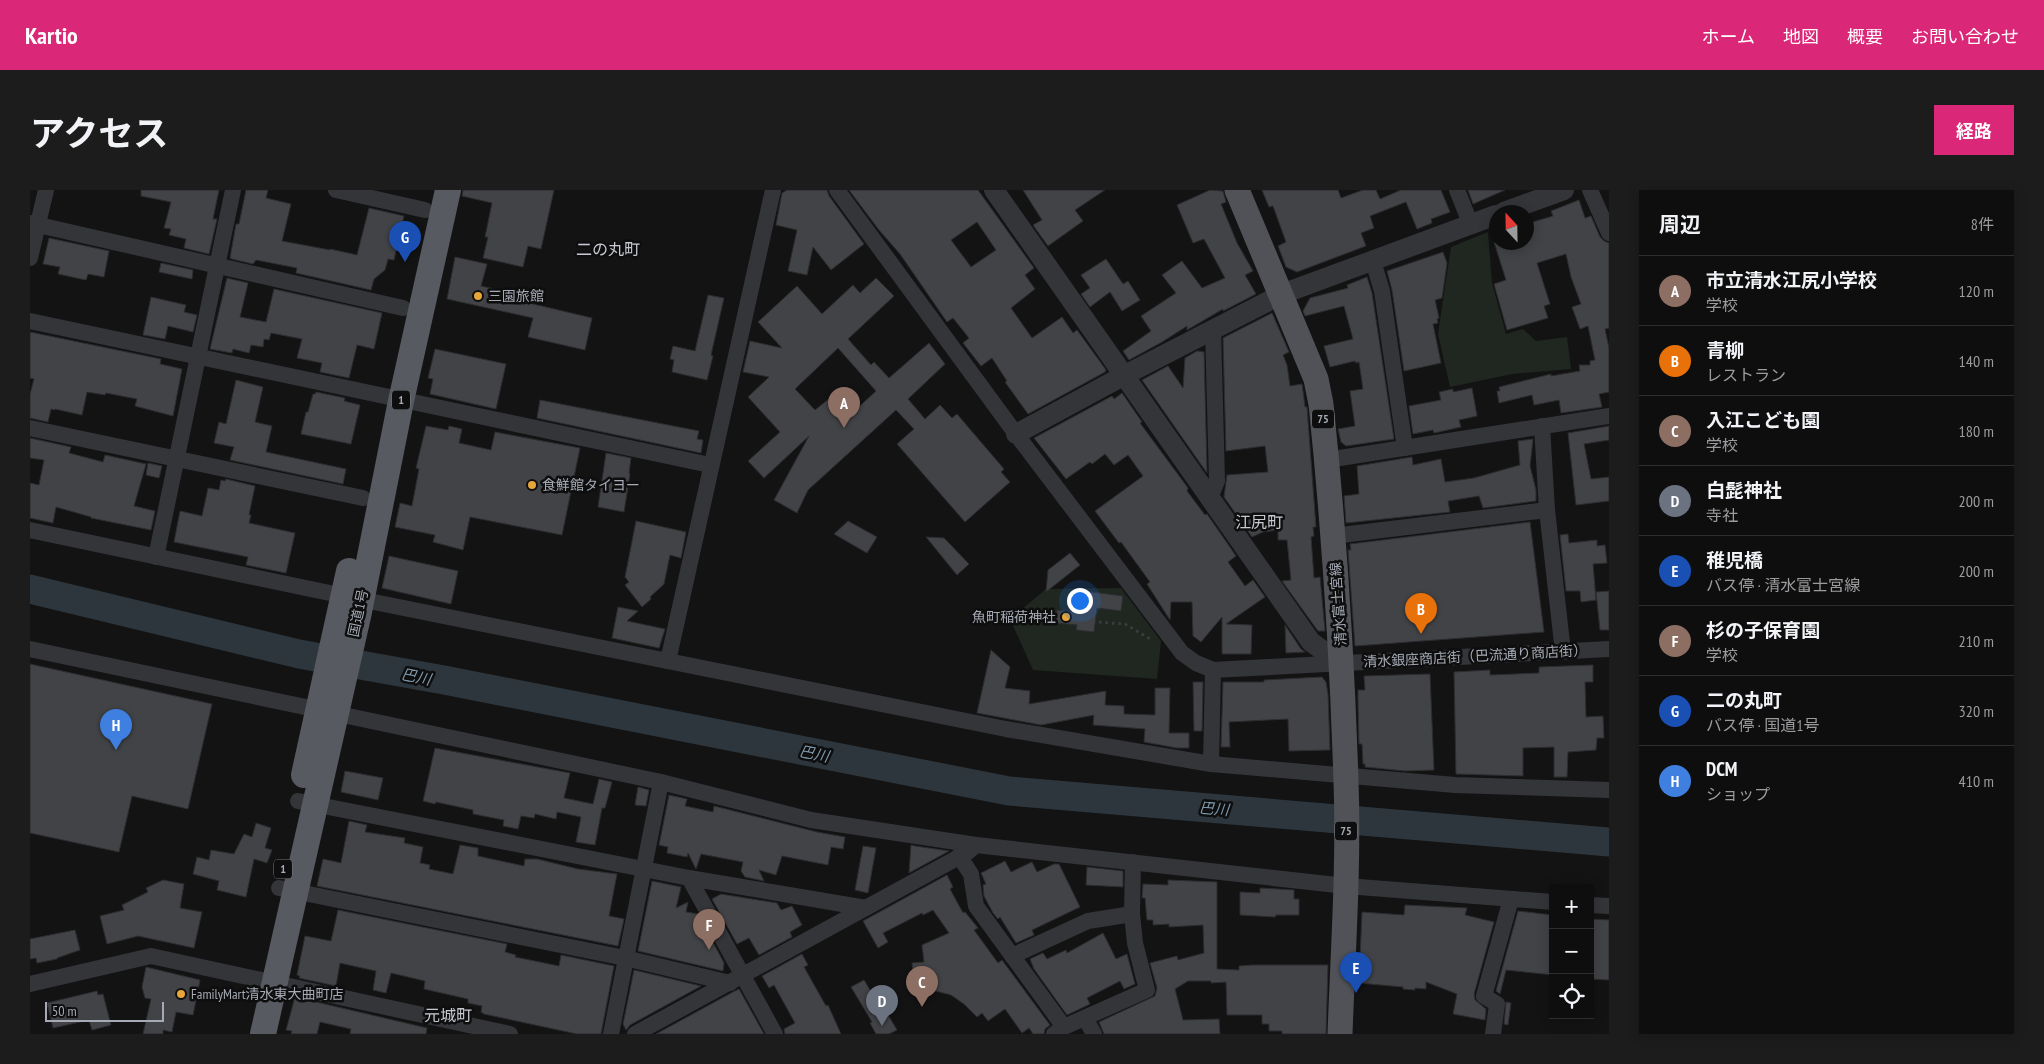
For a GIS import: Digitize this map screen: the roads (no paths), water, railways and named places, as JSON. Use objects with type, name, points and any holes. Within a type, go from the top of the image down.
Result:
[{"type":"highway","name":"国道1号","points":[[351,604],[363,498],[392,399],[448,190]]},
{"type":"highway","name":"国道1号","points":[[246,1034],[266,980],[351,604],[392,399],[403,308],[427,200]]},
{"type":"highway","name":"国道1号","points":[[263,1034],[266,980]]},
{"type":"main road","name":"清水富士宮線","points":[[1237,190],[1316,379],[1321,404],[1342,664],[1346,778],[1346,883],[1340,1034]]},
{"type":"street","points":[[30,258],[34,223],[46,190]]},
{"type":"street","points":[[156,557],[233,190]]},
{"type":"street","points":[[336,190],[427,200]]},
{"type":"street","points":[[668,661],[773,190]]},
{"type":"street","points":[[837,190],[1016,434],[1182,653],[1196,663],[1213,670],[1211,764]]},
{"type":"street","points":[[1457,190],[1471,225]]},
{"type":"street","points":[[1523,205],[1564,190]]},
{"type":"street","points":[[1590,190],[1609,233]]},
{"type":"street","points":[[1000,192],[1123,376],[1311,642],[1342,664]]},
{"type":"street","points":[[1016,434],[1213,328],[1282,294],[1489,218]]},
{"type":"street","points":[[34,223],[403,308]]},
{"type":"street","points":[[1373,261],[1382,291],[1405,448]]},
{"type":"street","points":[[30,321],[710,466]]},
{"type":"street","points":[[1210,498],[1217,482],[1213,328]]},
{"type":"street","points":[[1327,460],[1609,416]]},
{"type":"street","points":[[1542,426],[1546,510],[1563,652]]},
{"type":"street","points":[[30,428],[363,498]]},
{"type":"street","points":[[1333,536],[1546,510]]},
{"type":"street","points":[[30,530],[156,557],[351,604],[668,661],[1006,729],[1211,764],[1346,778],[1454,785],[1609,790]]},
{"type":"street","name":"清水銀座商店街（巴流通り商店街）","points":[[1213,670],[1609,648]]},
{"type":"street","points":[[30,649],[327,709],[661,782],[811,820],[976,845],[1549,902]]},
{"type":"street","points":[[611,1034],[661,782]]},
{"type":"street","points":[[306,803],[644,870],[866,908]]},
{"type":"street","points":[[635,1034],[960,856],[976,845]]},
{"type":"street","points":[[960,856],[971,874],[976,906],[1012,956],[1059,1031],[1147,990],[1135,944],[1132,914],[1133,862]]},
{"type":"street","points":[[689,878],[737,979],[774,1034]]},
{"type":"street","points":[[287,890],[737,979]]},
{"type":"street","points":[[1493,1034],[1497,1004],[1484,996],[1511,899]]},
{"type":"street","points":[[1594,905],[1609,906]]},
{"type":"street","points":[[1012,956],[1088,921],[1132,914]]},
{"type":"street","points":[[30,984],[151,956],[510,1034]]},
{"type":"street","points":[[1085,1018],[1094,1034]]},
{"type":"waterway","name":"巴川","points":[[30,589],[299,654],[444,680],[1009,791],[1609,842]]},
{"type":"place","name":"二の丸町","points":[[405,262]]},
{"type":"place","name":"三園旅館","points":[[478,296]]},
{"type":"place","name":"市立清水江尻小学校","points":[[844,428]]},
{"type":"place","name":"食鮮館タイヨー","points":[[532,485]]},
{"type":"place","name":"魚町稲荷神社","points":[[1066,617]]},
{"type":"place","name":"青柳","points":[[1421,634]]},
{"type":"place","name":"DCM","points":[[116,750]]},
{"type":"place","name":"杉の子保育園","points":[[709,950]]},
{"type":"place","name":"稚児橋","points":[[1356,993]]},
{"type":"place","name":"FamilyMart清水東大曲町店","points":[[181,994]]},
{"type":"place","name":"入江こども園","points":[[922,1007]]},
{"type":"place","name":"白髭神社","points":[[882,1026]]},
{"type":"district","name":"二の丸町","points":[[608,249]]},
{"type":"district","name":"江尻町","points":[[1259,522]]},
{"type":"district","name":"元城町","points":[[448,1015]]}]
